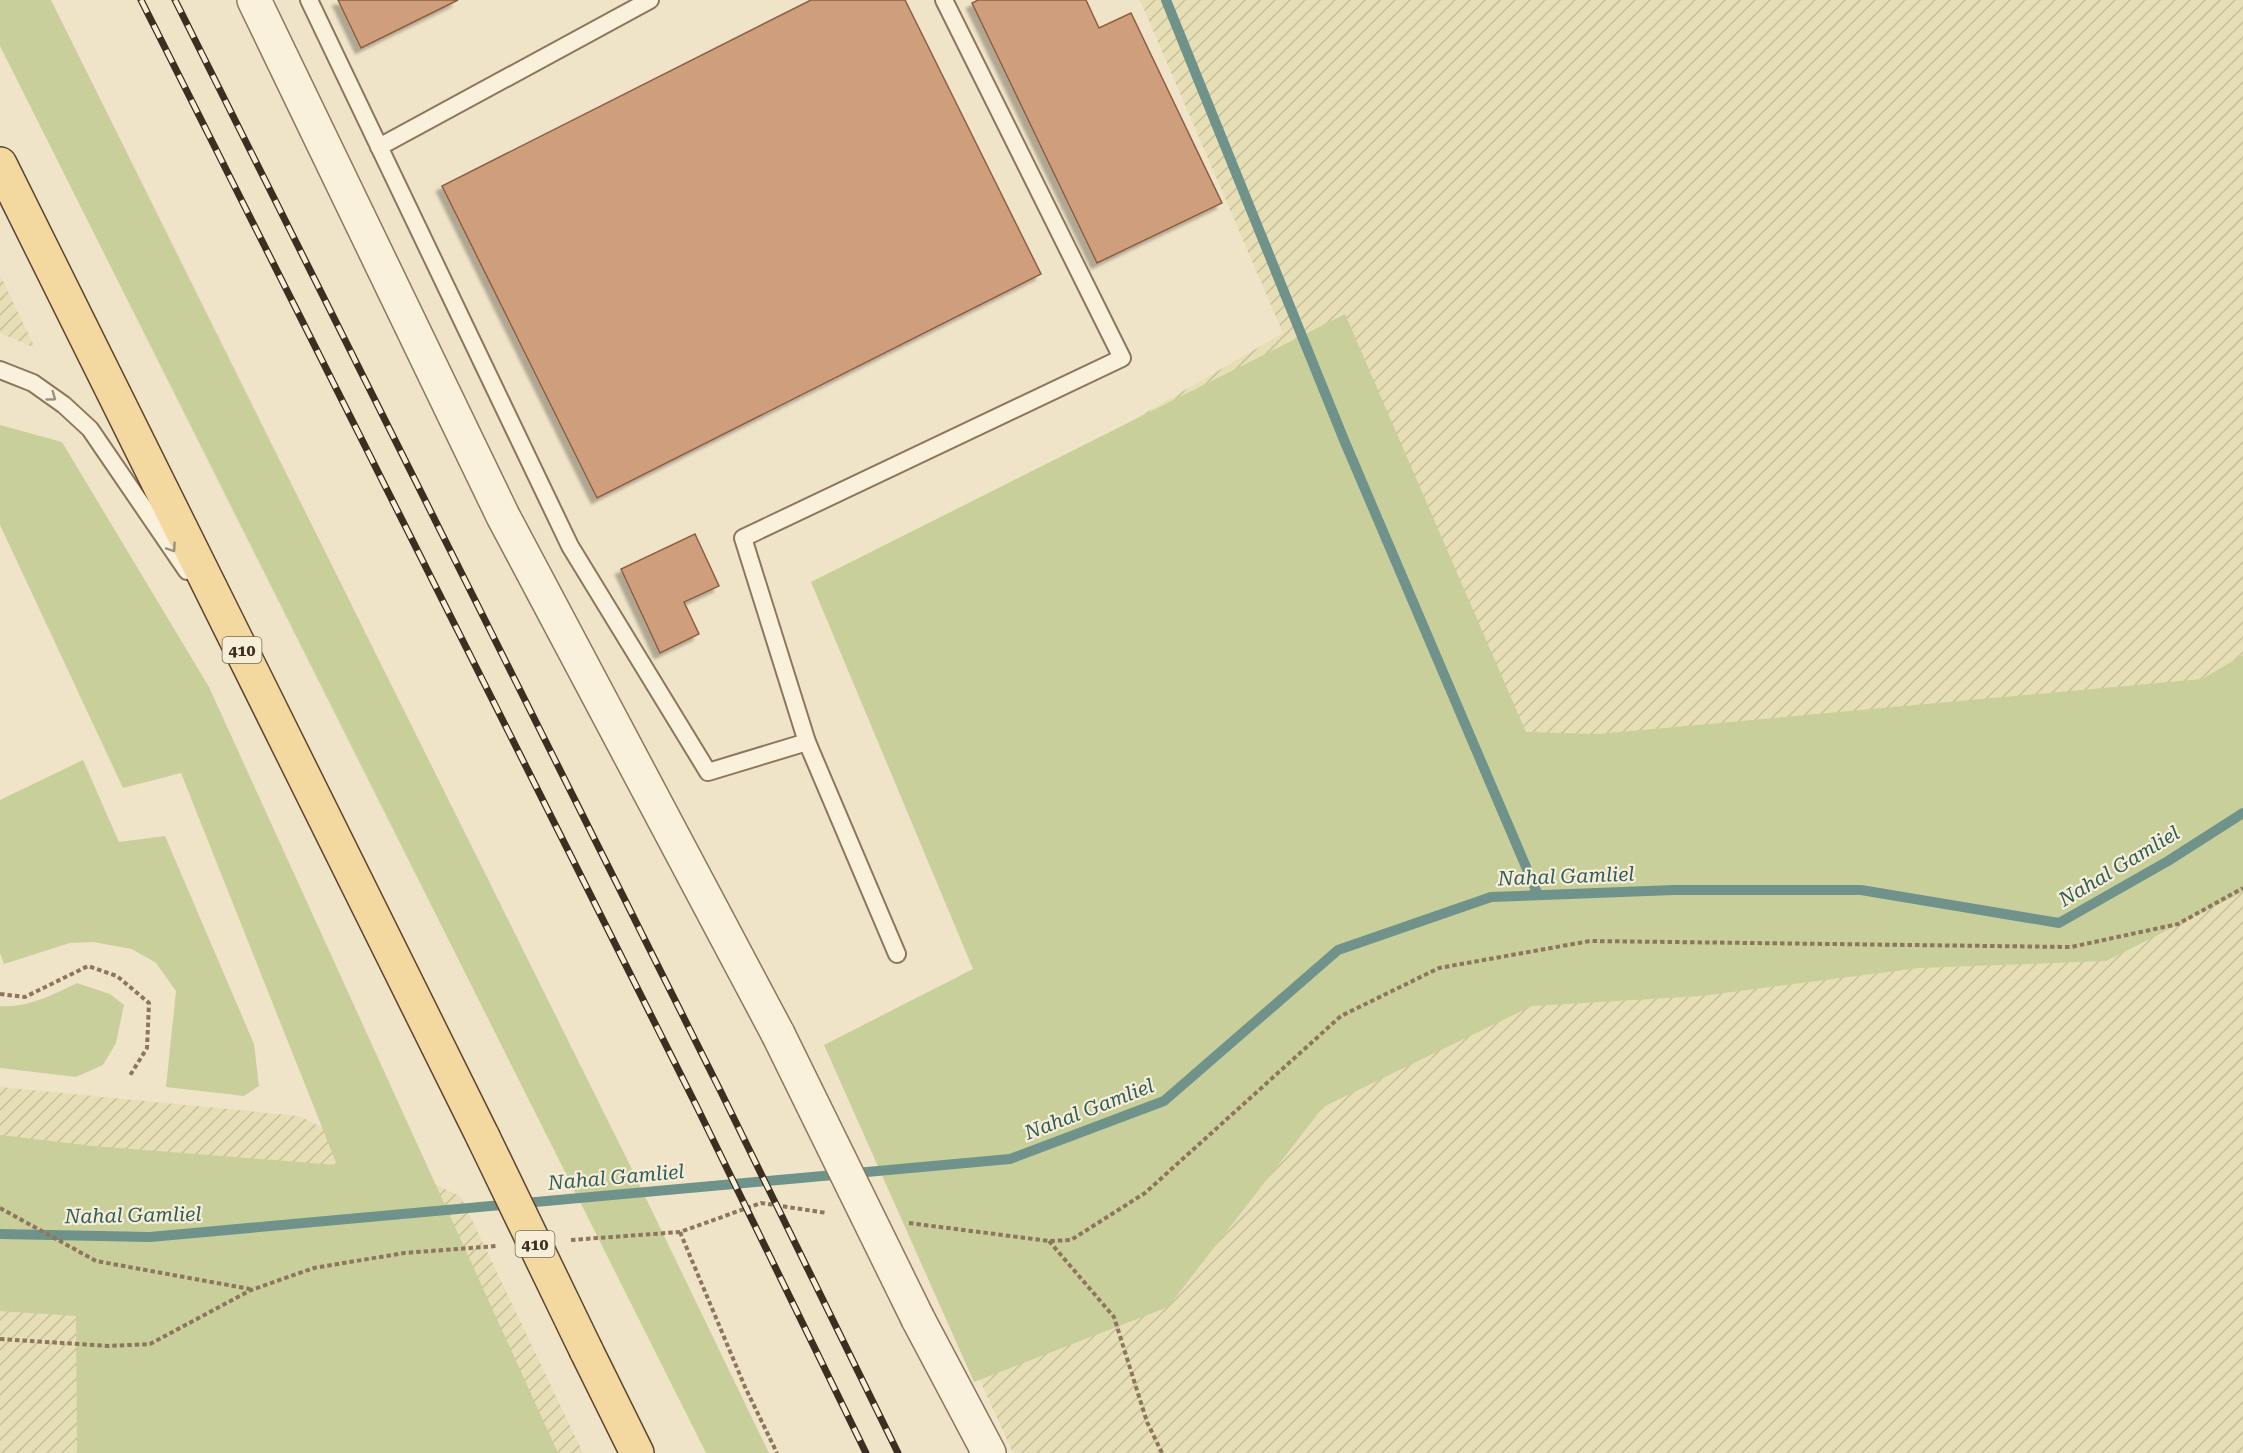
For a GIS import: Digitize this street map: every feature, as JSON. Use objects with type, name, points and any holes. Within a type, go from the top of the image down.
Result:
[{"type":"main road","name":"410","points":[[0,164],[483,1137],[637,1453]]},
{"type":"street","points":[[254,0],[503,516],[778,1034],[918,1319],[989,1453]]},
{"type":"lane","points":[[309,0],[570,546],[708,772],[807,742]]},
{"type":"lane","points":[[379,147],[650,0]]},
{"type":"lane","points":[[897,954],[807,742],[743,538],[1122,358],[944,0]]},
{"type":"lane","points":[[0,370],[33,383],[64,405],[90,429],[247,660]]},
{"type":"path","points":[[901,1222],[1049,1241],[1071,1240],[1145,1194],[1341,1016],[1439,968],[1590,941],[2071,947],[2178,924],[2243,888]]},
{"type":"path","points":[[0,993],[25,997],[88,966],[117,976],[149,1003],[147,1048],[129,1077]]},
{"type":"path","points":[[777,1453],[745,1387],[680,1232],[761,1203],[833,1214]]},
{"type":"path","points":[[0,1208],[96,1261],[251,1290]]},
{"type":"path","points":[[1049,1241],[1114,1317],[1148,1422],[1162,1453]]},
{"type":"path","points":[[0,1339],[110,1346],[150,1344],[251,1290],[314,1268],[404,1253]]},
{"type":"shaded area","points":[[1140,0],[2243,0],[2243,1453],[1013,1453],[830,1051],[985,967],[835,593],[1283,333]]},
{"type":"shaded area","points":[[0,275],[35,348],[0,333]]},
{"type":"shaded area","points":[[0,1087],[299,1116],[461,1197],[583,1453],[0,1453]]},
{"type":"green space","points":[[0,0],[51,0],[626,1157],[769,1453],[706,1453],[0,46]]},
{"type":"green space","points":[[1345,314],[1526,732],[1598,734],[2202,679],[2243,655],[2243,892],[2106,961],[1919,968],[1701,996],[1532,1006],[1323,1107],[1168,1307],[974,1382],[824,1045],[973,969],[811,582]]},
{"type":"green space","points":[[0,425],[62,442],[209,687],[558,1453],[77,1453],[76,1316],[0,1311],[0,1135],[93,1146],[337,1165],[181,773],[123,788],[0,525]]},
{"type":"green space","points":[[83,760],[119,842],[165,836],[254,1044],[259,1086],[244,1096],[166,1087],[176,991],[156,963],[132,949],[93,942],[70,943],[4,964],[0,953],[0,800]]},
{"type":"green space","points":[[77,983],[110,994],[124,1005],[116,1043],[103,1065],[76,1077],[0,1068],[0,1006],[30,1003]]},
{"type":"building","points":[[338,0],[458,0],[361,48]]},
{"type":"building","points":[[811,0],[905,0],[1041,274],[597,498],[442,186]]},
{"type":"building","points":[[978,0],[1086,0],[1099,28],[1131,13],[1222,203],[1097,263],[972,3]]},
{"type":"building","points":[[695,534],[719,586],[684,602],[699,634],[660,653],[621,569]]},
{"type":"waterway","points":[[1166,0],[1344,440],[1538,895]]},
{"type":"waterway","name":"Nahal Gamliel","points":[[0,1234],[150,1237],[1010,1159],[1164,1101],[1338,950],[1491,897],[1674,890],[1861,890],[2059,923],[2168,861],[2243,813]]},
{"type":"railway","points":[[141,0],[696,1105],[866,1453]]},
{"type":"railway","points":[[175,0],[721,1092],[898,1453]]}]
